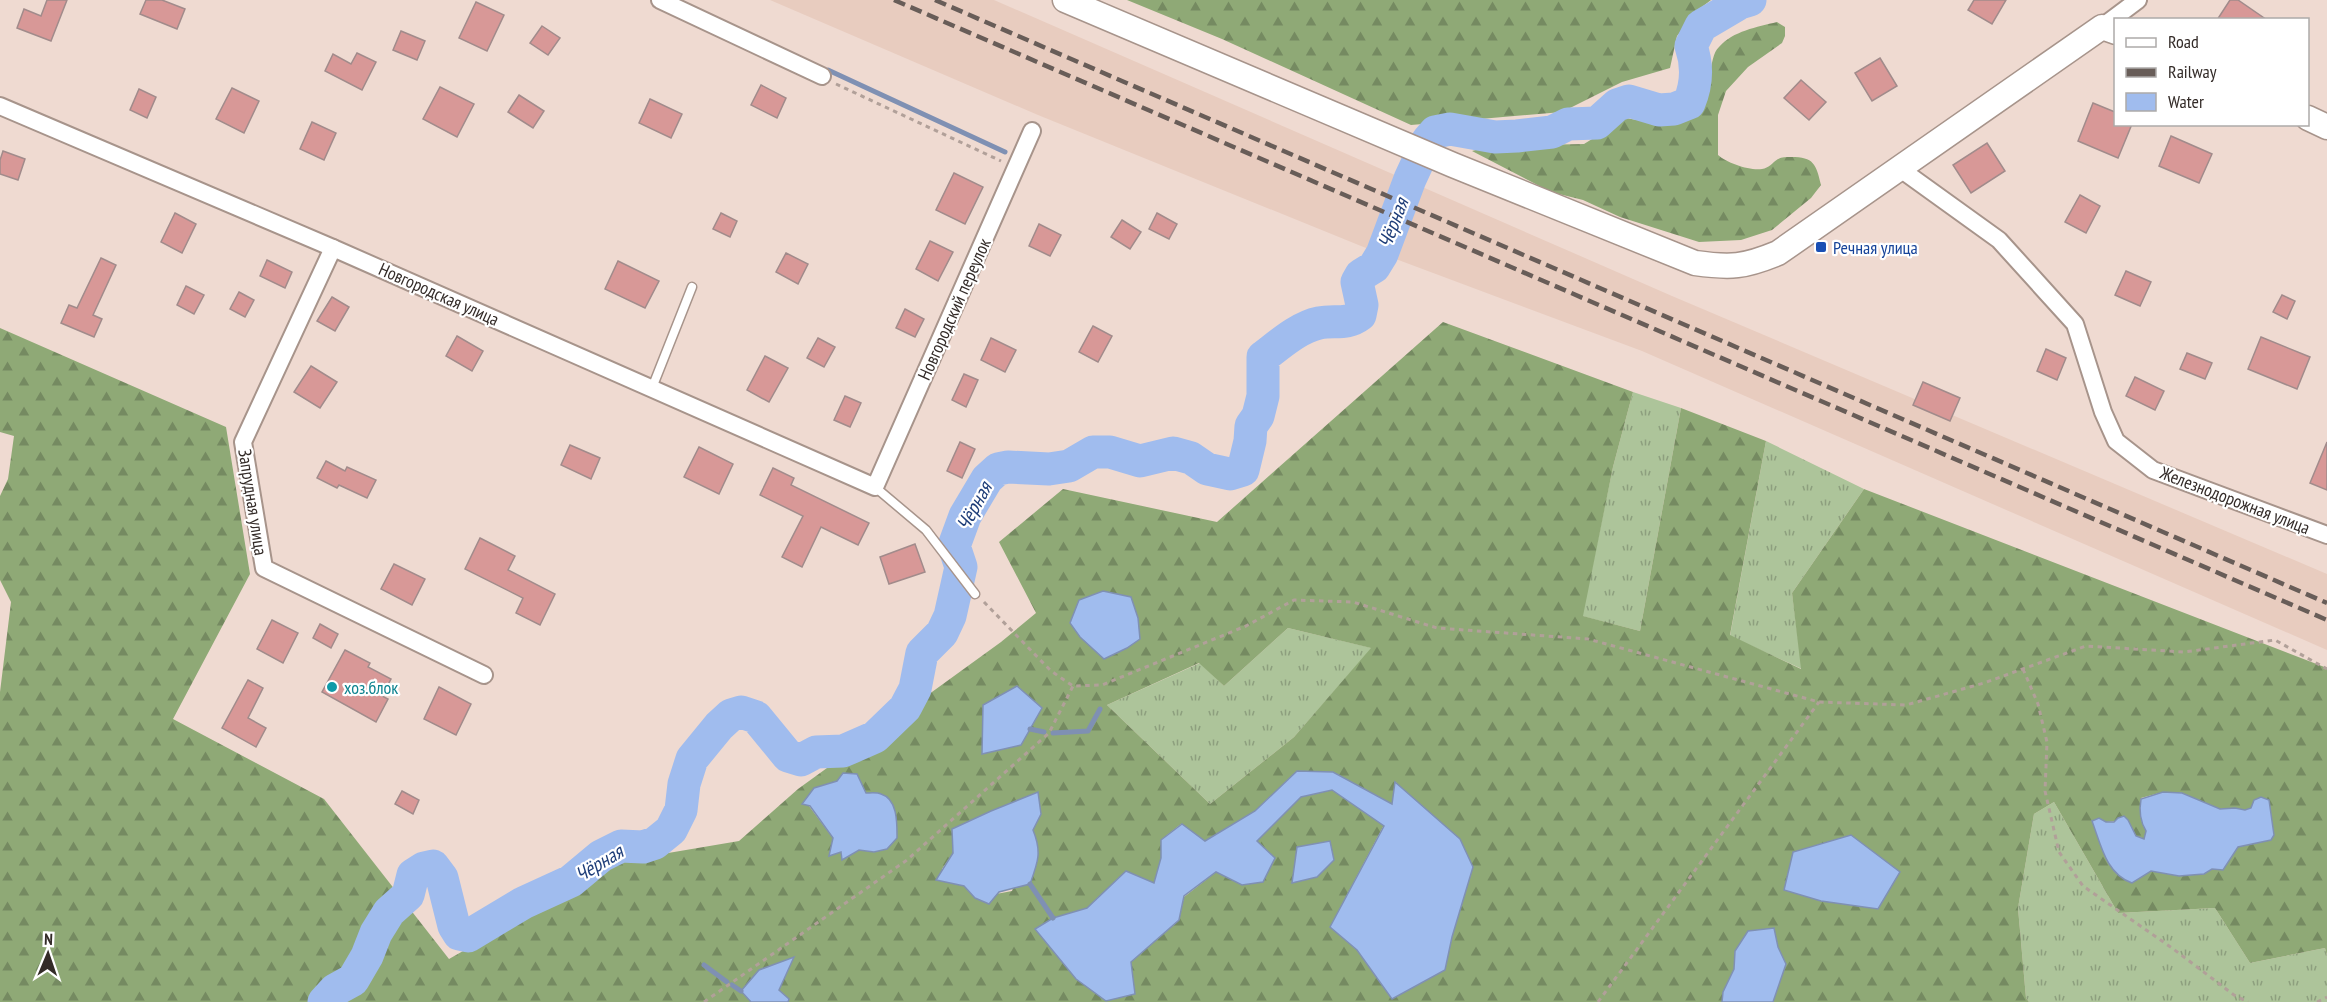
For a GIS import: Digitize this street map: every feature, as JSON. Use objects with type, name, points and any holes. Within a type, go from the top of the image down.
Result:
[{"type":"street","points":[[660,0],[821,80]]},
{"type":"street","points":[[1065,0],[1453,165],[1695,263],[1722,267],[1750,264],[1778,253],[1899,168],[2109,29]]},
{"type":"street","points":[[2120,18],[2138,0]]},
{"type":"street","name":"Новгородская улица","points":[[0,106],[333,248],[875,487]]},
{"type":"street","points":[[2309,119],[2327,127]]},
{"type":"street","name":"Новгородский переулок","points":[[875,487],[1032,132]]},
{"type":"street","name":"Железнодорожная улица","points":[[1899,168],[1999,240],[2075,324],[2103,412],[2116,441],[2154,470],[2327,535]]},
{"type":"street","name":"Запрудная улица","points":[[333,248],[243,442],[264,568],[484,675]]},
{"type":"lane","points":[[652,388],[692,287]]},
{"type":"lane","points":[[875,487],[926,530],[975,594]]},
{"type":"path","points":[[821,80],[1000,160],[1009,183]]},
{"type":"path","points":[[975,594],[1051,671],[1073,686],[1102,685],[1246,626],[1294,600],[1353,602],[1437,628],[1588,639],[1818,702],[1906,705],[1984,682],[2086,646],[2184,652],[2275,640],[2327,669]]},
{"type":"path","points":[[2023,669],[2038,704],[2047,742],[2045,791],[2059,852],[2083,886],[2172,948],[2234,995],[2248,1002]]},
{"type":"path","points":[[704,1002],[907,860],[1049,734],[1073,686]]},
{"type":"path","points":[[1598,1002],[1818,702]]},
{"type":"path","points":[[2317,1002],[2327,998]]},
{"type":"shaded area","points":[[770,0],[994,0],[1672,296],[2327,574],[2327,650],[1642,351],[1361,246],[1038,115]]},
{"type":"green space","points":[[1127,0],[1711,0],[1698,10],[1677,36],[1670,68],[1622,82],[1562,112],[1411,125],[1222,39]]},
{"type":"green space","points":[[1777,22],[1785,27],[1782,43],[1748,67],[1726,91],[1718,115],[1718,155],[1727,161],[1745,168],[1762,169],[1781,158],[1799,157],[1809,160],[1815,167],[1821,185],[1811,198],[1772,230],[1741,240],[1699,242],[1620,217],[1583,200],[1551,192],[1472,151],[1491,146],[1584,144],[1626,118],[1661,123],[1683,121],[1698,105],[1717,49],[1738,33]]},
{"type":"green space","points":[[1443,322],[1633,392],[1613,467],[1583,616],[1640,631],[1681,408],[1766,441],[1730,635],[1801,669],[1792,593],[1864,489],[2327,668],[2327,956],[2325,948],[2250,963],[2215,908],[2118,913],[2054,802],[2034,814],[2018,908],[2026,998],[2029,1002],[1773,1002],[1785,964],[1774,929],[1735,951],[1734,969],[1723,992],[1722,1002],[788,1002],[789,999],[779,990],[793,958],[741,991],[751,1002],[0,1002],[0,692],[11,602],[0,580],[0,496],[8,479],[14,436],[0,432],[0,328],[226,427],[250,574],[173,719],[324,799],[449,959],[621,861],[739,841],[798,789],[1001,642],[1036,613],[999,542],[1063,489],[1217,522]],"holes":[[[1288,628],[1371,648],[1294,737],[1210,804],[1107,705],[1199,663],[1224,686]],[[1297,771],[1333,772],[1392,804],[1396,782],[1452,937],[1445,970],[1392,999],[1357,950],[1330,927],[1384,825],[1332,790],[1301,797],[1257,841],[1275,858],[1242,885],[1216,872],[1184,897],[1179,920],[1131,962],[1076,979],[1035,929],[1053,918],[1087,908],[1126,871],[1154,883],[1161,858],[1161,840],[1181,824],[1205,841],[1255,811]],[[837,781],[866,793],[881,794],[896,816],[897,838],[874,852],[859,850],[842,859],[841,852],[829,855],[833,838],[809,806],[814,788]],[[2163,792],[2182,793],[2220,809],[2245,810],[2251,808],[2271,840],[2238,847],[2223,870],[2212,869],[2204,874],[2179,876],[2151,871],[2132,883],[2123,878],[2111,865],[2102,849],[2092,821],[2099,818],[2106,822],[2128,820],[2136,836],[2145,839],[2146,831],[2142,823],[2140,807],[2141,798]],[[1038,793],[1041,814],[1033,830],[1012,891],[975,898],[964,886],[947,881],[942,869],[953,853],[952,829],[991,811]]]},
{"type":"green space","points":[[1633,392],[1681,408],[1640,631],[1582,616],[1613,467]]},
{"type":"green space","points":[[1766,441],[1864,489],[1792,593],[1802,669],[1730,636]]},
{"type":"green space","points":[[1288,628],[1372,648],[1294,737],[1210,804],[1107,705],[1200,663],[1224,686]]},
{"type":"green space","points":[[2054,802],[2118,913],[2215,908],[2250,963],[2325,948],[2327,1002],[2029,1002],[2026,998],[2018,908],[2034,814]]},
{"type":"water","points":[[1103,591],[1131,597],[1138,618],[1140,639],[1104,659],[1080,637],[1070,623],[1079,600]]},
{"type":"water","points":[[1017,686],[1042,708],[1021,745],[982,754],[983,705]]},
{"type":"water","points":[[1297,771],[1333,772],[1392,804],[1395,782],[1460,839],[1473,867],[1452,937],[1445,970],[1392,999],[1357,950],[1330,927],[1384,826],[1332,790],[1301,797],[1257,841],[1275,858],[1263,882],[1242,885],[1216,872],[1184,896],[1179,920],[1131,962],[1135,994],[1106,1001],[1076,979],[1035,929],[1053,918],[1087,908],[1126,871],[1154,883],[1161,858],[1161,840],[1182,824],[1205,841],[1255,811]]},
{"type":"water","points":[[843,773],[857,774],[866,793],[879,793],[887,797],[894,806],[897,838],[887,849],[874,852],[859,850],[842,860],[841,852],[829,856],[833,838],[810,806],[802,804],[814,788],[837,781]]},
{"type":"water","points":[[1038,792],[1041,814],[1033,830],[1038,857],[1030,884],[999,892],[989,904],[975,898],[964,886],[936,880],[953,853],[952,829]]},
{"type":"water","points":[[2163,792],[2182,793],[2220,809],[2245,810],[2251,808],[2254,800],[2261,797],[2269,800],[2274,835],[2271,840],[2238,847],[2223,870],[2212,869],[2204,874],[2179,876],[2151,871],[2132,883],[2123,879],[2110,866],[2092,821],[2099,818],[2106,822],[2114,822],[2124,816],[2136,836],[2144,839],[2146,831],[2142,823],[2141,799]]},
{"type":"water","points":[[1851,835],[1900,872],[1878,909],[1821,901],[1784,890],[1793,852]]},
{"type":"water","points":[[1330,841],[1334,860],[1317,877],[1292,883],[1297,847]]},
{"type":"water","points":[[1774,928],[1778,947],[1786,964],[1773,1002],[1722,1002],[1723,992],[1734,969],[1735,951],[1748,931]]},
{"type":"water","points":[[794,957],[779,990],[789,999],[788,1002],[751,1002],[741,991],[759,970]]},
{"type":"building","points":[[47,0],[67,0],[51,41],[17,28],[24,9],[41,16]]},
{"type":"building","points":[[146,0],[162,0],[185,9],[177,29],[140,14]]},
{"type":"building","points":[[1974,0],[2006,0],[1992,24],[1968,10]]},
{"type":"building","points":[[2230,0],[2238,0],[2264,18],[2218,18]]},
{"type":"building","points":[[476,2],[504,15],[487,51],[459,38]]},
{"type":"building","points":[[542,26],[560,38],[548,55],[530,43]]},
{"type":"building","points":[[401,31],[425,41],[417,60],[393,50]]},
{"type":"building","points":[[357,53],[376,62],[362,90],[325,71],[333,54],[351,64]]},
{"type":"building","points":[[1880,58],[1897,86],[1872,101],[1855,73]]},
{"type":"building","points":[[1801,80],[1826,102],[1809,120],[1784,98]]},
{"type":"building","points":[[761,85],[786,98],[777,118],[751,105]]},
{"type":"building","points":[[440,87],[474,104],[457,137],[423,119]]},
{"type":"building","points":[[232,88],[259,101],[244,133],[216,119]]},
{"type":"building","points":[[139,89],[156,97],[147,118],[130,110]]},
{"type":"building","points":[[519,95],[544,111],[533,128],[508,112]]},
{"type":"building","points":[[650,99],[682,114],[671,138],[639,123]]},
{"type":"building","points":[[2093,103],[2114,112],[2114,126],[2131,126],[2118,158],[2078,141]]},
{"type":"building","points":[[312,122],[336,133],[324,160],[300,149]]},
{"type":"building","points":[[2171,136],[2212,154],[2199,183],[2159,166]]},
{"type":"building","points":[[1987,143],[2005,171],[1971,193],[1953,165]]},
{"type":"building","points":[[3,151],[25,159],[18,180],[0,174],[0,160]]},
{"type":"building","points":[[954,173],[983,187],[965,224],[936,210]]},
{"type":"building","points":[[2080,195],[2100,206],[2086,233],[2065,222]]},
{"type":"building","points":[[175,213],[196,224],[182,253],[161,242]]},
{"type":"building","points":[[721,213],[737,221],[730,237],[713,229]]},
{"type":"building","points":[[1157,213],[1177,224],[1169,239],[1149,229]]},
{"type":"building","points":[[1122,220],[1141,232],[1130,249],[1111,237]]},
{"type":"building","points":[[1039,224],[1061,235],[1050,256],[1029,246]]},
{"type":"building","points":[[930,241],[953,252],[938,281],[916,269]]},
{"type":"building","points":[[786,253],[808,264],[798,284],[776,272]]},
{"type":"building","points":[[101,258],[116,265],[93,315],[102,319],[94,337],[61,323],[69,305],[77,308]]},
{"type":"building","points":[[267,260],[292,272],[285,288],[260,276]]},
{"type":"building","points":[[618,261],[659,281],[645,308],[605,289]]},
{"type":"building","points":[[2126,271],[2151,282],[2140,306],[2115,295]]},
{"type":"building","points":[[186,286],[204,295],[194,314],[177,305]]},
{"type":"building","points":[[239,292],[254,300],[245,317],[230,309]]},
{"type":"building","points":[[2282,295],[2295,301],[2287,319],[2273,312]]},
{"type":"building","points":[[332,297],[349,307],[335,331],[317,321]]},
{"type":"building","points":[[905,309],[924,319],[915,337],[896,328]]},
{"type":"building","points":[[1093,326],[1112,336],[1098,362],[1079,352]]},
{"type":"building","points":[[457,336],[483,351],[472,371],[446,356]]},
{"type":"building","points":[[2261,337],[2310,357],[2297,389],[2248,369]]},
{"type":"building","points":[[818,338],[835,347],[824,367],[807,358]]},
{"type":"building","points":[[991,338],[1016,350],[1005,372],[981,360]]},
{"type":"building","points":[[2046,349],[2066,358],[2057,380],[2037,371]]},
{"type":"building","points":[[2187,353],[2212,363],[2205,379],[2180,369]]},
{"type":"building","points":[[765,356],[788,368],[769,402],[747,390]]},
{"type":"building","points":[[311,366],[337,382],[320,408],[294,392]]},
{"type":"building","points":[[964,374],[978,380],[966,407],[952,400]]},
{"type":"building","points":[[2135,377],[2164,391],[2155,410],[2126,396]]},
{"type":"building","points":[[1923,382],[1960,398],[1950,421],[1913,405]]},
{"type":"building","points":[[845,396],[861,403],[850,427],[834,420]]},
{"type":"building","points":[[960,442],[975,449],[962,478],[947,471]]},
{"type":"building","points":[[2327,442],[2327,490],[2310,483]]},
{"type":"building","points":[[570,445],[600,458],[591,479],[561,465]]},
{"type":"building","points":[[699,447],[733,464],[719,494],[684,477]]},
{"type":"building","points":[[326,461],[345,471],[347,467],[376,480],[367,498],[339,485],[337,488],[317,478]]},
{"type":"building","points":[[773,468],[794,478],[791,485],[869,523],[858,545],[821,527],[802,567],[782,557],[803,516],[760,495]]},
{"type":"building","points":[[480,538],[515,556],[508,570],[555,594],[540,625],[516,613],[523,598],[465,569]]},
{"type":"building","points":[[915,544],[925,572],[889,584],[880,557]]},
{"type":"building","points":[[394,564],[425,579],[412,605],[381,589]]},
{"type":"building","points":[[272,620],[298,633],[283,663],[257,649]]},
{"type":"building","points":[[320,624],[338,634],[331,648],[313,638]]},
{"type":"building","points":[[345,650],[370,663],[368,667],[391,679],[382,696],[388,699],[376,722],[322,692]]},
{"type":"building","points":[[248,680],[263,688],[248,718],[266,728],[256,747],[222,728]]},
{"type":"building","points":[[439,687],[471,704],[456,735],[424,719]]},
{"type":"building","points":[[402,791],[419,800],[413,814],[395,804]]},
{"type":"waterway","name":"Чёрная","points":[[324,1002],[335,990],[353,980],[389,912],[408,895],[413,875],[424,868],[433,866],[442,878],[454,926],[459,934],[468,936],[523,903],[571,881],[601,856],[621,846],[643,847],[655,843],[671,830],[681,810],[684,784],[692,759],[731,715],[741,712],[756,717],[788,756],[801,760],[816,752],[843,751],[875,737],[905,708],[915,689],[922,653],[942,633],[950,616],[961,567],[954,546],[965,516],[987,479],[998,469],[1008,467],[1049,469],[1069,466],[1093,452],[1110,452],[1140,461],[1173,453],[1191,458],[1207,469],[1230,474],[1243,470],[1251,426],[1258,416],[1263,396],[1263,357],[1304,328],[1319,323],[1350,320],[1360,315],[1362,305],[1357,282],[1361,275],[1374,267],[1382,254],[1410,179],[1428,140],[1435,132],[1450,129],[1495,137],[1517,136],[1552,132],[1568,124],[1597,123],[1617,105],[1629,101],[1659,110],[1674,109],[1689,103],[1696,75],[1691,46],[1701,26],[1740,3],[1750,0]]},
{"type":"waterway","points":[[828,70],[1005,152]]},
{"type":"waterway","points":[[1053,733],[1088,731],[1100,709]]},
{"type":"waterway","points":[[1030,729],[1044,732]]},
{"type":"waterway","points":[[1030,884],[1053,918]]},
{"type":"waterway","points":[[704,965],[727,982]]},
{"type":"waterway","points":[[732,985],[741,991]]},
{"type":"railway","points":[[894,0],[2327,620]]},
{"type":"railway","points":[[935,0],[2327,603]]},
{"type":"place","name":"Речная улица","points":[[1821,247]]},
{"type":"place","name":"хоз.блок","points":[[332,687]]}]
